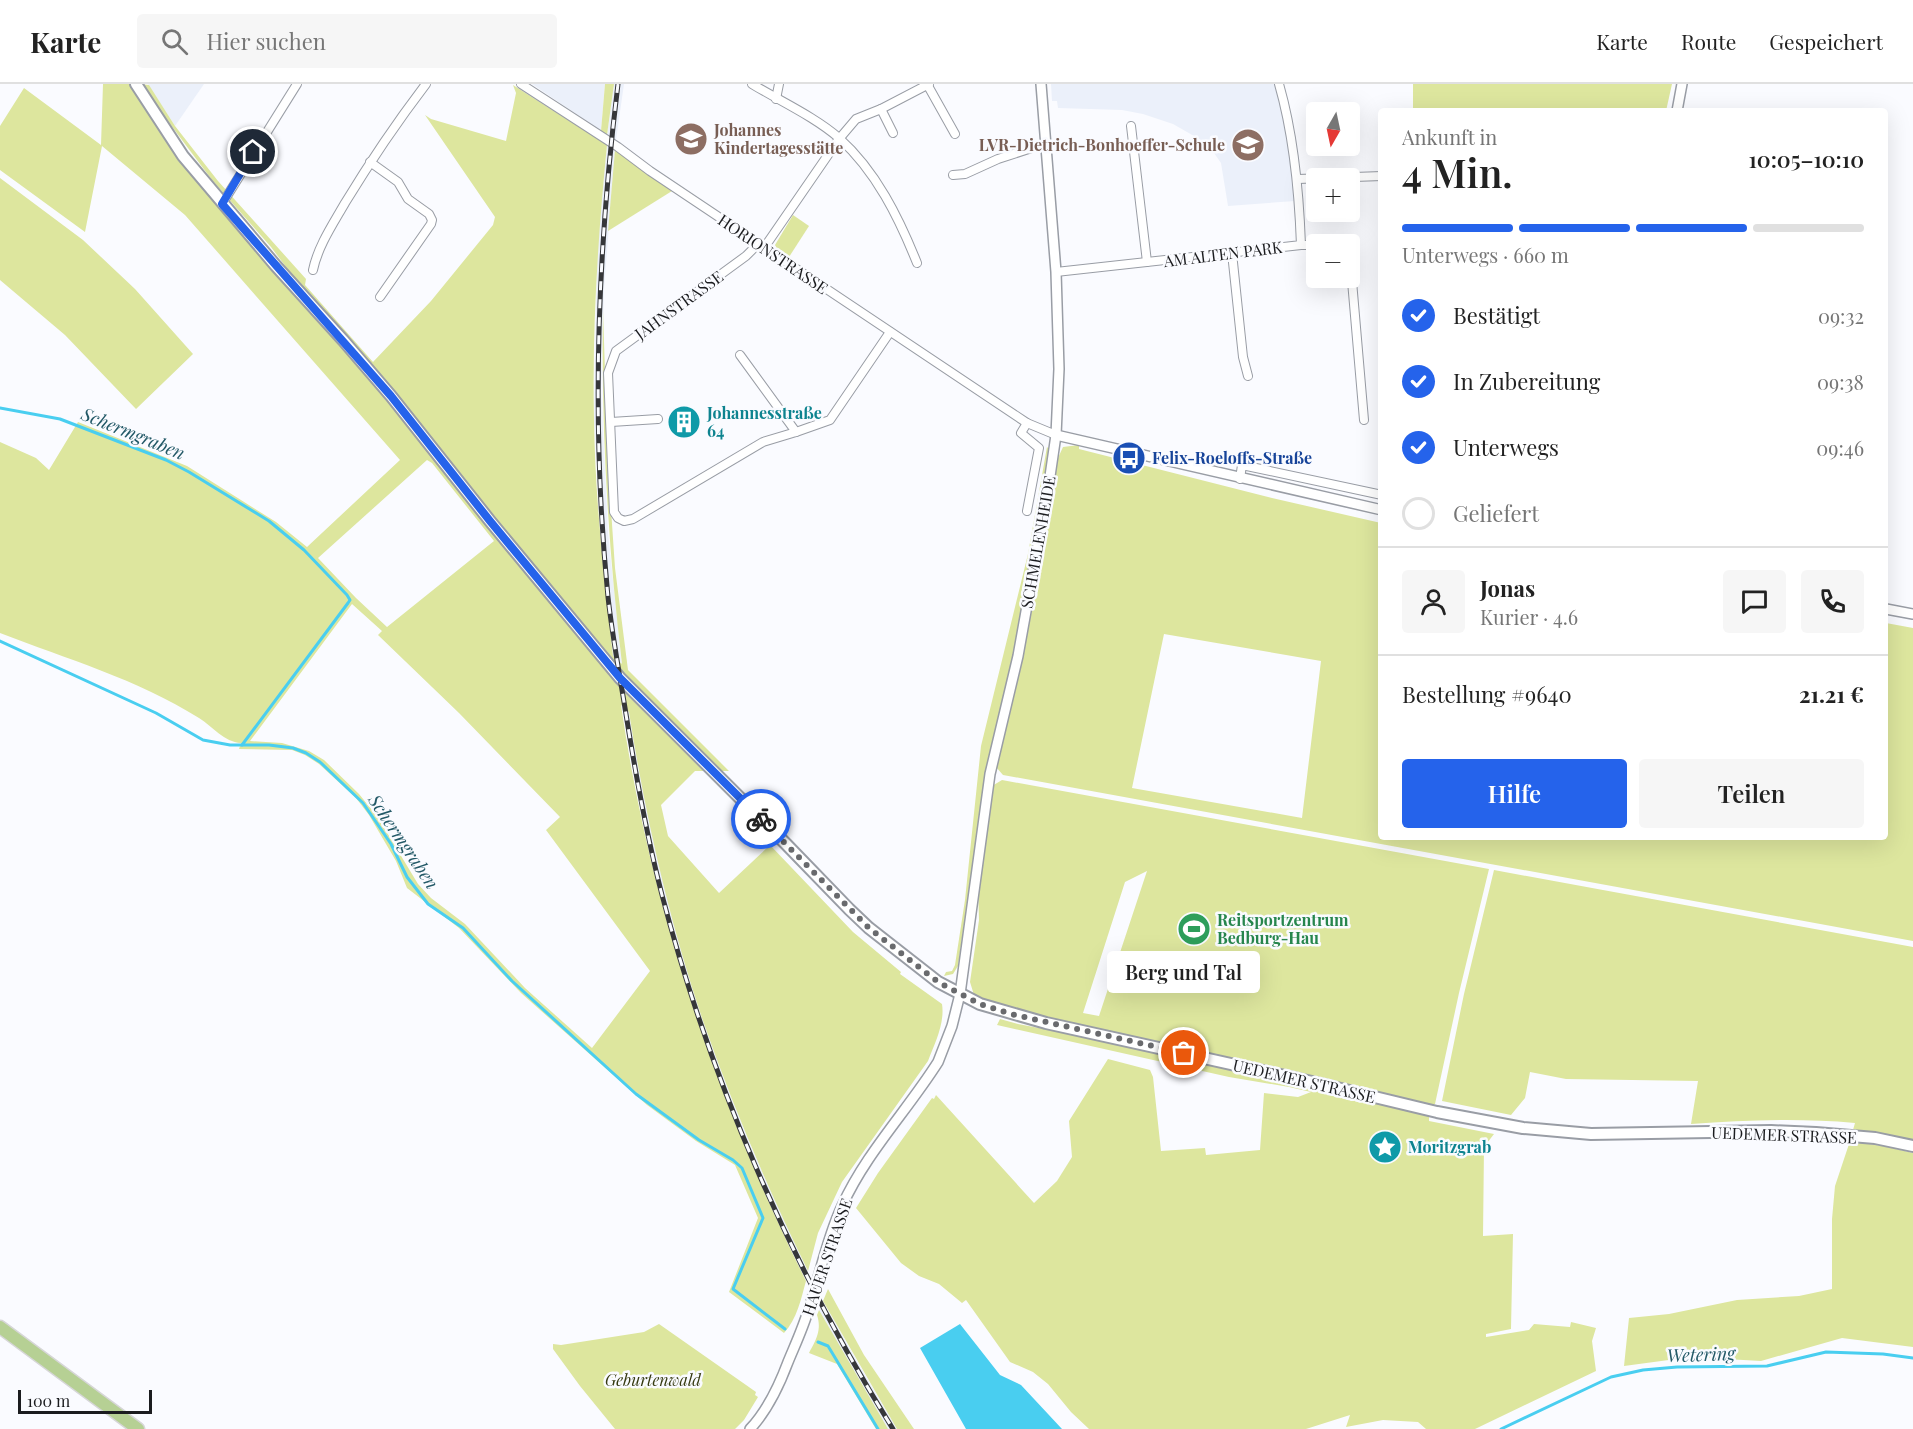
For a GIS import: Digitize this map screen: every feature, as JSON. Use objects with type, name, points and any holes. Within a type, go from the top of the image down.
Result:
[{"type":"main road","name":"UEDEMER STRASSE","points":[[136,84],[183,156],[222,204],[391,396],[490,521],[620,678],[869,928],[938,982],[980,1004],[1046,1023],[1437,1112],[1523,1128],[1591,1134],[1771,1131],[1816,1133],[1875,1138],[1913,1146]]},
{"type":"main road","points":[[0,1327],[138,1429]]},
{"type":"street","points":[[222,204],[297,84]]},
{"type":"street","points":[[313,270],[316,257],[325,239],[370,162],[426,84]]},
{"type":"street","name":"HORIONSTRASSE","points":[[521,84],[1027,423],[1056,435]]},
{"type":"street","points":[[752,84],[839,139],[862,163],[902,225],[917,263]]},
{"type":"street","points":[[776,99],[778,84]]},
{"type":"street","points":[[928,84],[955,135]]},
{"type":"street","name":"JAHNSTRASSE","points":[[611,422],[608,373],[616,351],[761,246],[856,119],[881,109],[928,84]]},
{"type":"street","name":"SCHMELENHEIDE","points":[[960,994],[990,774],[1020,645],[1056,435],[1059,369],[1056,272],[1041,84]]},
{"type":"street","name":"AM ALTEN PARK","points":[[1056,272],[1301,245],[1298,178],[1287,111],[1279,84]]},
{"type":"street","points":[[1678,108],[1682,84]]},
{"type":"street","points":[[881,109],[893,133]]},
{"type":"street","points":[[1131,126],[1147,262]]},
{"type":"street","points":[[953,175],[965,174],[998,159],[1047,143]]},
{"type":"street","points":[[370,162],[399,182],[408,199],[429,214],[432,220],[380,297]]},
{"type":"street","points":[[1298,178],[1378,176]]},
{"type":"street","points":[[1301,245],[1306,245]]},
{"type":"street","points":[[1232,252],[1243,357],[1248,376]]},
{"type":"street","points":[[1353,288],[1364,420]]},
{"type":"street","points":[[658,419],[611,422],[614,512],[624,521],[633,519],[763,442],[830,420],[890,332]]},
{"type":"street","points":[[740,355],[796,432]]},
{"type":"street","points":[[1027,423],[1021,433],[1039,448],[1027,511]]},
{"type":"street","points":[[1056,435],[1378,509]]},
{"type":"street","points":[[1240,479],[1242,465],[1378,494]]},
{"type":"street","points":[[1888,609],[1913,614]]},
{"type":"street","name":"HAUER STRASSE","points":[[750,1429],[772,1399],[784,1372],[808,1312],[841,1207],[870,1155],[938,1062],[952,1026],[960,994]]},
{"type":"shaded area","points":[[148,84],[204,84],[175,126]]},
{"type":"shaded area","points":[[532,84],[605,84],[601,131],[594,126]]},
{"type":"shaded area","points":[[614,84],[624,84],[616,140],[607,135]]},
{"type":"shaded area","name":"LVR-Dietrich-Bonhoeffer-Schule","points":[[1051,84],[1276,84],[1284,117],[1295,201],[1228,206],[1221,163],[1209,146],[1201,140],[1173,124],[1143,114],[1122,110],[1058,108],[1057,101],[1052,101]]},
{"type":"shaded area","points":[[607,145],[615,150],[604,289],[601,389],[608,533],[622,665],[613,656],[606,595],[594,421],[597,251]]},
{"type":"shaded area","points":[[621,704],[629,712],[656,849],[672,914],[702,1016],[755,1156],[808,1271],[806,1281],[749,1158],[695,1018],[665,916]]},
{"type":"shaded area","points":[[823,1301],[897,1429],[888,1429],[851,1368],[819,1310]]},
{"type":"green space","points":[[103,84],[130,84],[179,161],[358,365],[487,525],[707,771],[695,771],[661,805],[668,836],[719,893],[770,845],[853,932],[901,972],[900,974],[942,1004],[941,1026],[928,1061],[842,1182],[818,1233],[808,1271],[751,1146],[702,1018],[659,867],[629,712],[621,705],[649,854],[691,1000],[743,1142],[806,1281],[795,1315],[784,1333],[729,1292],[758,1218],[735,1165],[696,1141],[647,1105],[521,993],[459,928],[407,888],[396,861],[369,815],[356,798],[319,764],[292,750],[239,749],[241,743],[229,740],[199,718],[151,692],[0,633],[0,442],[36,458],[49,470],[78,422],[187,466],[276,522],[307,547],[400,460],[185,215],[102,146],[85,232],[0,170],[0,126],[24,88],[101,145]],"holes":[[[427,460],[432,463],[494,541],[387,627],[318,558]],[[352,604],[382,631],[378,635],[459,713],[560,817],[546,830],[650,971],[592,1048],[525,988],[465,924],[431,898],[418,884],[377,816],[359,794],[324,760],[309,751],[282,743],[250,741]]]},
{"type":"green space","points":[[140,84],[149,85],[175,126],[218,181],[306,279],[305,285],[373,362],[431,301],[493,225],[495,217],[425,115],[431,119],[506,141],[516,93],[513,85],[607,145],[596,282],[594,419],[598,508],[613,656],[622,664],[606,487],[603,310],[608,465],[615,568],[628,670],[729,771],[718,771],[623,674],[301,287],[271,247],[212,180]]},
{"type":"green space","points":[[605,84],[614,84],[607,135],[601,131]]},
{"type":"green space","points":[[1413,84],[1672,84],[1667,108],[1413,108]]},
{"type":"green space","points":[[615,150],[672,191],[608,231]]},
{"type":"green space","points":[[0,178],[83,240],[135,289],[193,354],[136,409],[65,335],[0,280]]},
{"type":"green space","points":[[793,215],[809,226],[789,257],[775,245]]},
{"type":"green space","points":[[1079,445],[1079,449],[1378,522],[1378,840],[1888,840],[1888,623],[1913,628],[1913,941],[1003,775],[996,767],[1021,666],[1058,458],[1063,447]],"holes":[[[1164,634],[1321,661],[1302,818],[1132,788]]]},
{"type":"green space","points":[[1047,447],[1050,450],[1027,587],[980,811],[958,966],[953,974],[944,976],[946,972],[952,971],[955,965],[965,900],[981,746],[1028,554]]},
{"type":"green space","points":[[1002,780],[1489,869],[1435,1104],[1430,1106],[1004,1007],[984,1001],[974,995],[970,982],[979,920],[978,887],[992,786]],"holes":[[[1147,871],[1099,1016],[1083,1013],[1125,882]]]},
{"type":"green space","points":[[1494,870],[1913,947],[1913,1141],[1853,1130],[1855,1123],[1773,1120],[1691,1124],[1698,1081],[1566,1079],[1530,1072],[1525,1098],[1511,1115],[1442,1101],[1464,994]]},
{"type":"green space","points":[[1000,1019],[1132,1046],[1429,1115],[1429,1121],[1494,1134],[1484,1147],[1483,1236],[1513,1234],[1511,1329],[1486,1334],[1486,1337],[1529,1330],[1534,1324],[1570,1327],[1571,1322],[1596,1328],[1592,1341],[1596,1371],[1475,1429],[1426,1429],[1418,1422],[1383,1420],[1346,1427],[1350,1415],[1306,1429],[1089,1429],[1071,1412],[1048,1384],[1033,1372],[1010,1362],[966,1300],[962,1303],[939,1284],[919,1276],[901,1263],[856,1208],[878,1173],[936,1095],[1034,1203],[1057,1181],[1072,1157],[1069,1121],[1108,1059],[1150,1070],[1153,1077],[1161,1151],[1205,1148],[1206,1155],[1260,1150],[1264,1093],[1298,1097],[1311,1092],[1229,1077],[997,1025]]},
{"type":"green space","points":[[1850,1141],[1913,1153],[1913,1347],[1842,1338],[1761,1361],[1691,1357],[1624,1366],[1629,1318],[1669,1314],[1737,1300],[1799,1296],[1832,1289],[1832,1219],[1835,1186]]},
{"type":"green space","points":[[828,1289],[864,1355],[914,1429],[897,1429],[823,1301]]},
{"type":"green space","points":[[819,1310],[888,1429],[876,1429],[837,1364],[809,1353],[818,1335]]},
{"type":"green space","name":"Geburtenwald","points":[[659,1324],[756,1392],[755,1395],[758,1397],[744,1420],[735,1429],[615,1429],[553,1349],[553,1344],[561,1345],[644,1332]]},
{"type":"water","points":[[960,1324],[1000,1375],[1021,1385],[1062,1429],[966,1429],[920,1348]]},
{"type":"waterway","name":"Schermgraben","points":[[0,408],[60,419],[166,460],[189,472],[269,521],[304,550],[347,595],[350,600],[348,603],[242,745],[293,748],[320,762],[363,803],[391,844],[407,877],[428,904],[463,928],[512,981],[636,1094],[742,1168],[763,1218],[733,1289],[785,1329]]},
{"type":"waterway","points":[[0,641],[156,713],[203,740],[242,745]]},
{"type":"waterway","name":"Schermgraben","points":[[818,1342],[828,1346],[878,1429]]},
{"type":"waterway","name":"Wetering","points":[[1501,1429],[1611,1377],[1643,1370],[1677,1367],[1767,1366],[1826,1352],[1883,1354],[1913,1358]]},
{"type":"railway","points":[[618,84],[601,276],[599,469],[610,611],[646,825],[662,895],[682,965],[729,1103],[757,1170],[820,1302],[893,1429]]},
{"type":"way so far","points":[[761,819],[869,928],[938,982],[980,1004],[1011,1014],[1184,1053]]},
{"type":"place","name":"Johannes Kindertagesstätte","points":[[691,139]]},
{"type":"place","name":"LVR-Dietrich-Bonhoeffer-Schule","points":[[1248,145]]},
{"type":"place","name":"Johannesstraße 64","points":[[684,422]]},
{"type":"place","name":"Felix-Roeloffs-Straße","points":[[1129,458]]},
{"type":"place","name":"Reitsportzentrum Bedburg-Hau","points":[[1194,929]]},
{"type":"place","name":"Berg und Tal","points":[[1184,1053]]},
{"type":"place","name":"Moritzgrab","points":[[1385,1147]]},
{"type":"route","points":[[253,152],[222,204],[391,396],[490,521],[620,678],[761,819]]}]
